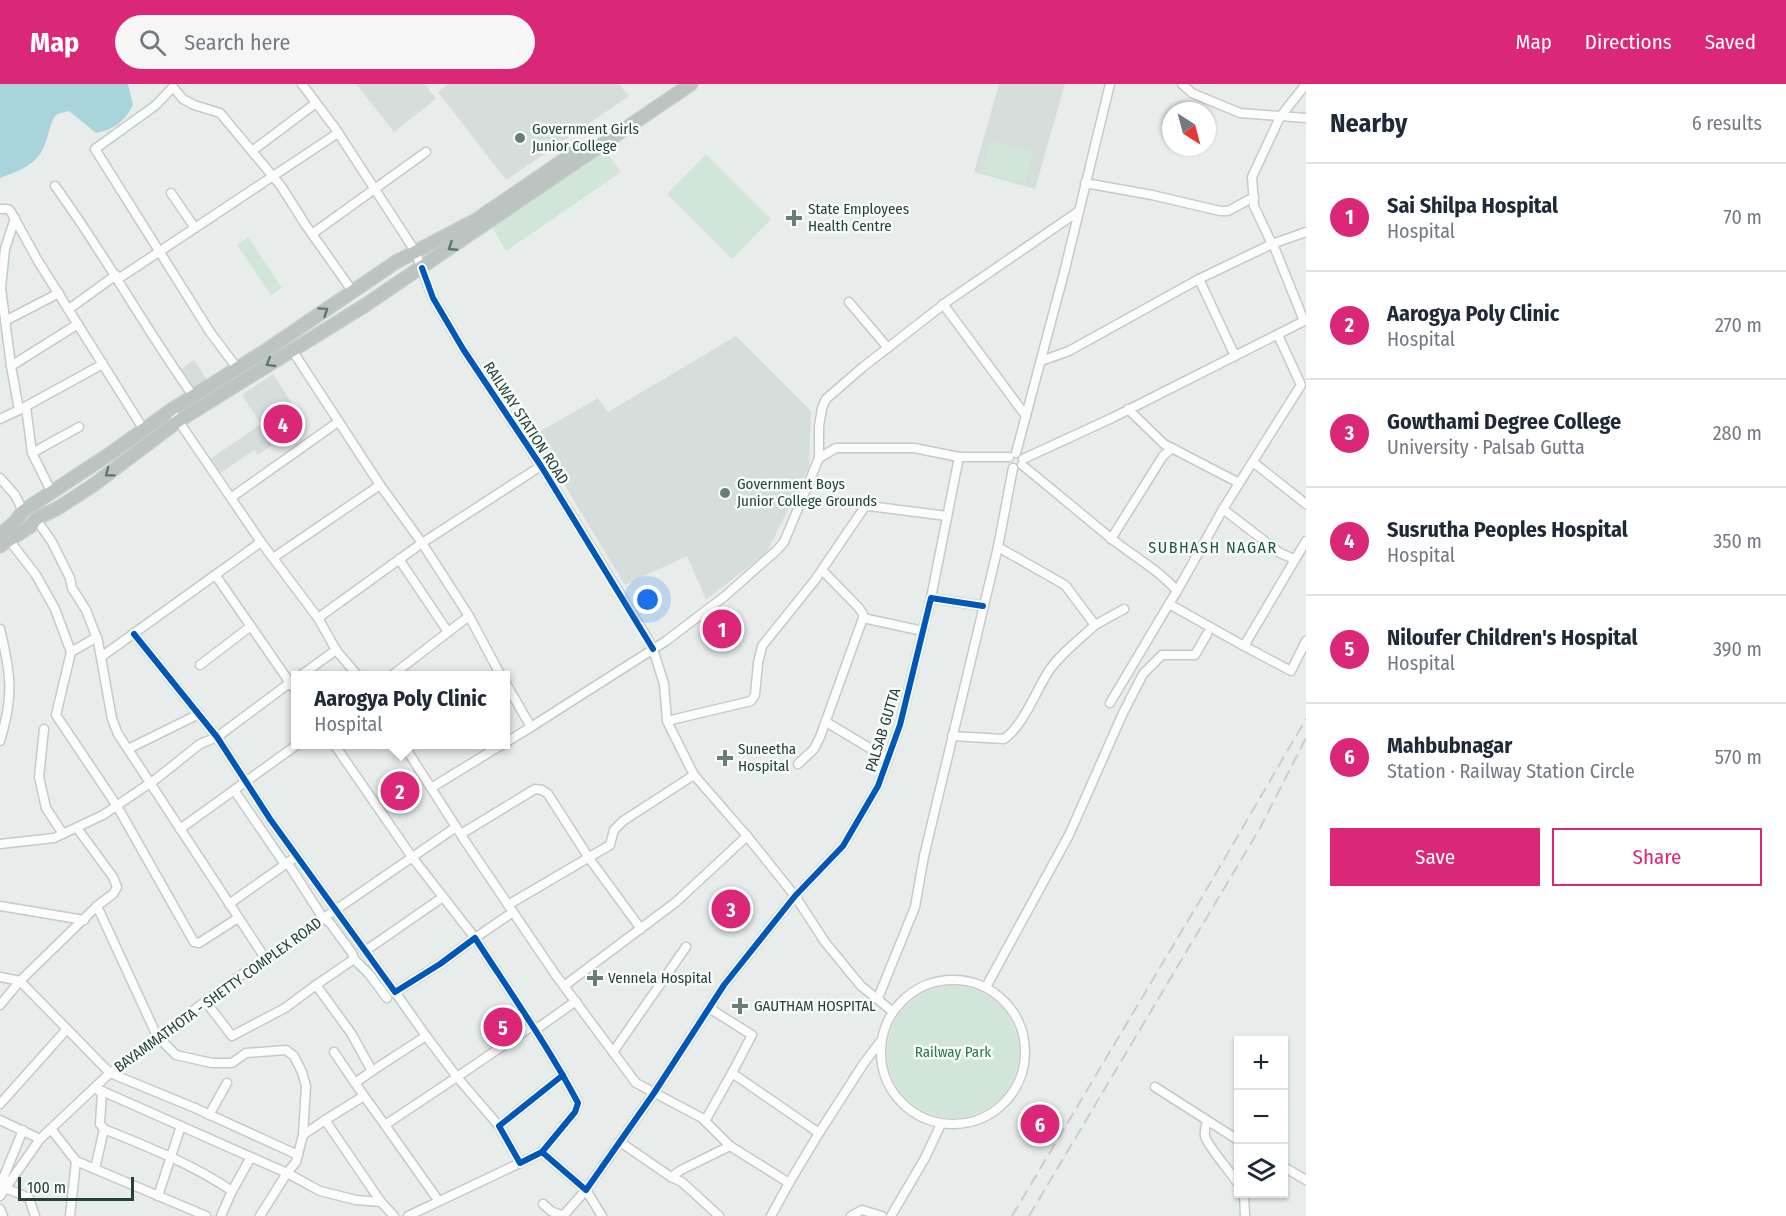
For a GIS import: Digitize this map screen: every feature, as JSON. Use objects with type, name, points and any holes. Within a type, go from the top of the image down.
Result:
[{"type":"highway","points":[[3,540],[23,511],[51,490],[415,251],[476,220],[676,84]]},
{"type":"highway","points":[[3,540],[31,526],[36,519],[92,486],[178,421],[422,268],[691,84]]},
{"type":"street","name":"RAILWAY STATION ROAD","points":[[302,84],[338,133],[415,251],[433,298],[458,341],[541,466],[653,649],[664,684],[667,721]]},
{"type":"street","points":[[878,998],[915,907],[924,856],[998,547],[1026,416],[1110,84]]},
{"type":"street","points":[[1182,84],[1192,93],[1240,113],[1306,118]]},
{"type":"street","points":[[819,458],[836,448],[914,448],[959,457],[1017,460],[1128,410],[1305,321],[1254,206],[1252,177],[1280,117],[1306,84]]},
{"type":"street","points":[[237,368],[210,332],[95,149],[156,105],[173,87],[188,102],[220,113],[274,177],[353,292]]},
{"type":"street","points":[[252,151],[316,103]]},
{"type":"street","points":[[69,309],[160,252],[338,133]]},
{"type":"street","points":[[312,234],[426,152]]},
{"type":"street","points":[[1085,183],[1228,212],[1254,197]]},
{"type":"street","points":[[56,186],[194,397]]},
{"type":"street","points":[[171,193],[195,228]]},
{"type":"street","points":[[0,209],[8,209],[15,218],[38,261],[144,430]]},
{"type":"street","points":[[510,740],[653,649],[725,596],[784,542],[819,458],[819,426],[826,399],[943,304],[1079,211]]},
{"type":"street","points":[[15,218],[5,249],[1,277],[5,321],[11,366],[32,453],[51,490]]},
{"type":"street","points":[[1041,361],[1069,351],[1199,279],[1272,244],[1306,232]]},
{"type":"street","points":[[1199,279],[1235,357]]},
{"type":"street","points":[[5,321],[59,293]]},
{"type":"street","points":[[849,302],[888,348]]},
{"type":"street","points":[[943,304],[1026,416]]},
{"type":"street","points":[[11,366],[78,324]]},
{"type":"street","points":[[1110,703],[1239,483],[1303,388],[1278,335]]},
{"type":"street","points":[[292,351],[380,485],[422,543],[469,616],[499,671]]},
{"type":"street","points":[[0,419],[23,409],[103,364]]},
{"type":"street","points":[[171,410],[261,542],[318,618],[336,650],[354,671]]},
{"type":"street","points":[[1128,410],[1164,444],[1239,483]]},
{"type":"street","points":[[232,497],[338,422]]},
{"type":"street","points":[[32,453],[79,427]]},
{"type":"street","points":[[1111,539],[1163,456],[1172,448]]},
{"type":"street","name":"PALSAB GUTTA","points":[[563,1216],[586,1190],[657,1094],[724,985],[795,896],[843,846],[878,786],[900,724],[923,631],[959,457]]},
{"type":"street","points":[[1017,460],[1177,591]]},
{"type":"street","points":[[1253,462],[1306,504]]},
{"type":"street","points":[[318,618],[422,543],[541,466]]},
{"type":"street","points":[[0,478],[15,495],[23,511]]},
{"type":"street","points":[[273,558],[380,485]]},
{"type":"street","points":[[892,1011],[861,986],[832,951],[795,896],[694,775],[667,721],[751,701],[755,695],[762,646],[822,570],[864,508],[869,506],[947,516]]},
{"type":"street","points":[[1223,510],[1280,553],[1294,559]]},
{"type":"street","points":[[36,519],[52,542],[97,637],[112,718],[118,734],[265,958]]},
{"type":"street","points":[[3,540],[36,575],[55,609],[71,652],[56,715],[117,806],[194,942],[199,943],[238,918]]},
{"type":"street","points":[[1244,646],[1306,541]]},
{"type":"street","points":[[100,657],[261,542]]},
{"type":"street","points":[[998,547],[1065,585],[1095,625]]},
{"type":"street","points":[[399,559],[448,632]]},
{"type":"street","points":[[798,764],[814,749],[863,618],[859,608],[822,570]]},
{"type":"street","points":[[216,576],[291,681]]},
{"type":"street","points":[[931,598],[983,606]]},
{"type":"street","points":[[1169,604],[1291,672],[1306,641]]},
{"type":"street","points":[[952,736],[1004,740],[1015,732],[1049,670],[1064,653],[1095,625],[1124,609]]},
{"type":"street","points":[[396,671],[469,616]]},
{"type":"street","points":[[863,618],[923,631]]},
{"type":"street","points":[[200,665],[251,626]]},
{"type":"street","points":[[0,628],[10,682],[9,712],[0,741]]},
{"type":"street","points":[[134,634],[217,737],[270,819],[426,1036],[499,1126],[520,1163]]},
{"type":"street","points":[[986,987],[1069,835],[1143,674],[1162,654],[1195,655],[1207,634]]},
{"type":"street","points":[[71,652],[97,637]]},
{"type":"street","points":[[306,671],[336,650]]},
{"type":"street","points":[[0,844],[54,838],[103,815],[150,783],[200,744],[217,737],[291,685]]},
{"type":"street","points":[[510,691],[531,727]]},
{"type":"street","points":[[128,749],[199,714]]},
{"type":"street","points":[[826,722],[888,759]]},
{"type":"street","points":[[44,729],[39,777],[46,808],[63,834]]},
{"type":"street","points":[[180,829],[291,749]]},
{"type":"street","points":[[337,749],[412,857],[475,938],[534,1028],[578,1103],[575,1112],[542,1152],[408,1216]]},
{"type":"street","points":[[406,749],[511,909],[564,986],[636,1083],[705,1121],[730,1146],[789,1183]]},
{"type":"street","points":[[431,788],[496,749]]},
{"type":"street","points":[[395,992],[440,964],[475,938],[511,909],[521,896],[610,845],[614,830],[623,821],[694,775]]},
{"type":"street","name":"BAYAMMATHOTA - SHETTY COMPLEX ROAD","points":[[2,1189],[40,1139],[98,1090],[110,1073],[265,958],[412,857],[458,830],[535,789],[542,790],[548,794],[589,858]]},
{"type":"street","points":[[234,790],[354,959],[369,974],[387,999]]},
{"type":"street","points":[[0,1005],[20,981],[97,906],[113,894],[117,886],[113,877],[77,828]]},
{"type":"street","points":[[564,986],[675,902],[747,836]]},
{"type":"street","points":[[230,904],[297,856]]},
{"type":"street","points":[[589,858],[641,929]]},
{"type":"street","points":[[365,951],[443,897]]},
{"type":"street","points":[[0,906],[84,920]]},
{"type":"street","points":[[97,906],[157,1036],[176,1055],[212,1063],[232,1063],[246,1053],[286,1050],[294,1056],[306,1086],[303,1135],[296,1162],[260,1216]]},
{"type":"street","points":[[613,1052],[686,947]]},
{"type":"street","points":[[208,1006],[232,1036],[285,1008],[354,959]]},
{"type":"street","points":[[0,977],[20,981],[110,1073],[298,1155]]},
{"type":"street","points":[[771,1216],[819,1133],[880,1042],[892,1011],[918,988],[935,981],[952,979],[970,981],[986,987],[1004,1000],[1017,1017],[1024,1037],[1026,1056],[1022,1074],[1014,1091],[1002,1105],[987,1116],[970,1122],[941,1124],[920,1117],[901,1104],[894,1095],[880,1064],[880,1042]]},
{"type":"street","points":[[316,985],[351,1033],[372,1071]]},
{"type":"street","points":[[385,1125],[576,1001]]},
{"type":"street","points":[[705,1121],[752,1035],[709,1008]]},
{"type":"street","points":[[0,1104],[68,1029]]},
{"type":"street","points":[[355,1083],[426,1036]]},
{"type":"street","points":[[334,1052],[438,1200]]},
{"type":"street","points":[[732,1073],[819,1133]]},
{"type":"street","points":[[499,1126],[563,1075]]},
{"type":"street","points":[[209,1115],[227,1083]]},
{"type":"street","points":[[1155,1087],[1234,1137]]},
{"type":"street","points":[[232,1191],[208,1175],[171,1157],[104,1129],[100,1124],[98,1090],[287,1173],[320,1191],[356,1200],[381,1202]]},
{"type":"street","points":[[303,1135],[364,1096]]},
{"type":"street","points":[[0,1119],[40,1139]]},
{"type":"street","points":[[325,1120],[381,1202],[394,1216]]},
{"type":"street","points":[[1207,1121],[1204,1134],[1234,1176]]},
{"type":"street","points":[[891,1216],[925,1158],[941,1124]]},
{"type":"street","points":[[158,1196],[182,1126]]},
{"type":"street","points":[[51,1129],[76,1161],[206,1216]]},
{"type":"street","points":[[95,1169],[104,1129]]},
{"type":"street","points":[[22,1130],[2,1189],[29,1198],[35,1216]]},
{"type":"street","points":[[620,1142],[682,1182],[719,1216]]},
{"type":"street","points":[[672,1177],[681,1170],[730,1146]]},
{"type":"street","points":[[542,1152],[586,1190],[602,1216]]},
{"type":"street","points":[[221,1216],[251,1157]]},
{"type":"street","points":[[70,1216],[76,1161]]},
{"type":"street","points":[[1288,1169],[1306,1180]]},
{"type":"street","points":[[1244,1198],[1245,1216]]},
{"type":"street","points":[[543,1204],[551,1211],[563,1216]]},
{"type":"street","points":[[0,1209],[3,1216]]},
{"type":"street","points":[[851,1216],[862,1210],[882,1216]]},
{"type":"shaded area","points":[[356,84],[425,84],[436,99],[394,132]]},
{"type":"shaded area","name":"Government Girls Junior College","points":[[449,84],[619,84],[629,96],[506,180],[438,92]]},
{"type":"shaded area","points":[[999,84],[1065,84],[1035,189],[974,172]]},
{"type":"shaded area","name":"Government Boys Junior College Grounds","points":[[736,336],[811,411],[809,467],[767,552],[706,600],[687,556],[625,585],[534,435],[598,398],[608,412]]},
{"type":"shaded area","points":[[194,360],[210,384],[193,396],[177,372]]},
{"type":"shaded area","points":[[273,374],[305,423],[258,455],[254,450],[219,474],[209,460],[261,424],[242,395]]},
{"type":"green space","points":[[991,141],[1034,152],[1025,184],[982,171]]},
{"type":"green space","points":[[604,149],[621,172],[506,251],[492,227]]},
{"type":"green space","points":[[706,154],[771,219],[732,259],[667,194]]},
{"type":"green space","points":[[248,237],[282,288],[271,295],[237,245]]},
{"type":"green space","name":"Railway Park","points":[[953,986],[978,991],[999,1006],[1014,1027],[1019,1052],[1014,1077],[999,1098],[978,1113],[953,1118],[928,1113],[907,1098],[892,1077],[887,1052],[892,1027],[907,1006],[928,991]]},
{"type":"water","points":[[0,84],[128,84],[133,105],[118,124],[96,133],[69,111],[57,114],[36,159],[22,169],[0,178]]},
{"type":"railway","points":[[1012,1216],[1306,719]]},
{"type":"railway","points":[[1029,1216],[1260,828],[1306,738]]},
{"type":"cycle path","points":[[422,268],[433,298],[463,349],[541,466],[653,649]]},
{"type":"cycle path","points":[[542,1152],[586,1190],[654,1093],[724,985],[795,896],[843,846],[878,786],[900,725],[931,598],[983,606]]},
{"type":"cycle path","points":[[134,634],[217,737],[270,819],[395,992],[440,964],[475,938],[541,1040],[554,1061],[566,1082],[578,1103],[575,1112],[542,1152],[520,1163],[499,1126],[563,1075]]},
{"type":"place","name":"Government Girls Junior College","points":[[520,138]]},
{"type":"place","name":"State Employees Health Centre","points":[[794,218]]},
{"type":"place","name":"Susrutha Peoples Hospital","points":[[283,424]]},
{"type":"place","name":"Government Boys Junior College Grounds","points":[[725,493]]},
{"type":"place","name":"Sai Shilpa Hospital","points":[[722,629]]},
{"type":"place","name":"Suneetha Hospital","points":[[725,758]]},
{"type":"place","name":"Aarogya Poly Clinic","points":[[400,791]]},
{"type":"place","name":"Gowthami Degree College","points":[[731,909]]},
{"type":"place","name":"Vennela Hospital","points":[[595,978]]},
{"type":"place","name":"GAUTHAM HOSPITAL","points":[[740,1006]]},
{"type":"place","name":"Niloufer Children's Hospital","points":[[503,1027]]},
{"type":"place","name":"Mahbubnagar","points":[[1040,1124]]},
{"type":"district","name":"SUBHASH NAGAR","points":[[1213,547]]}]
